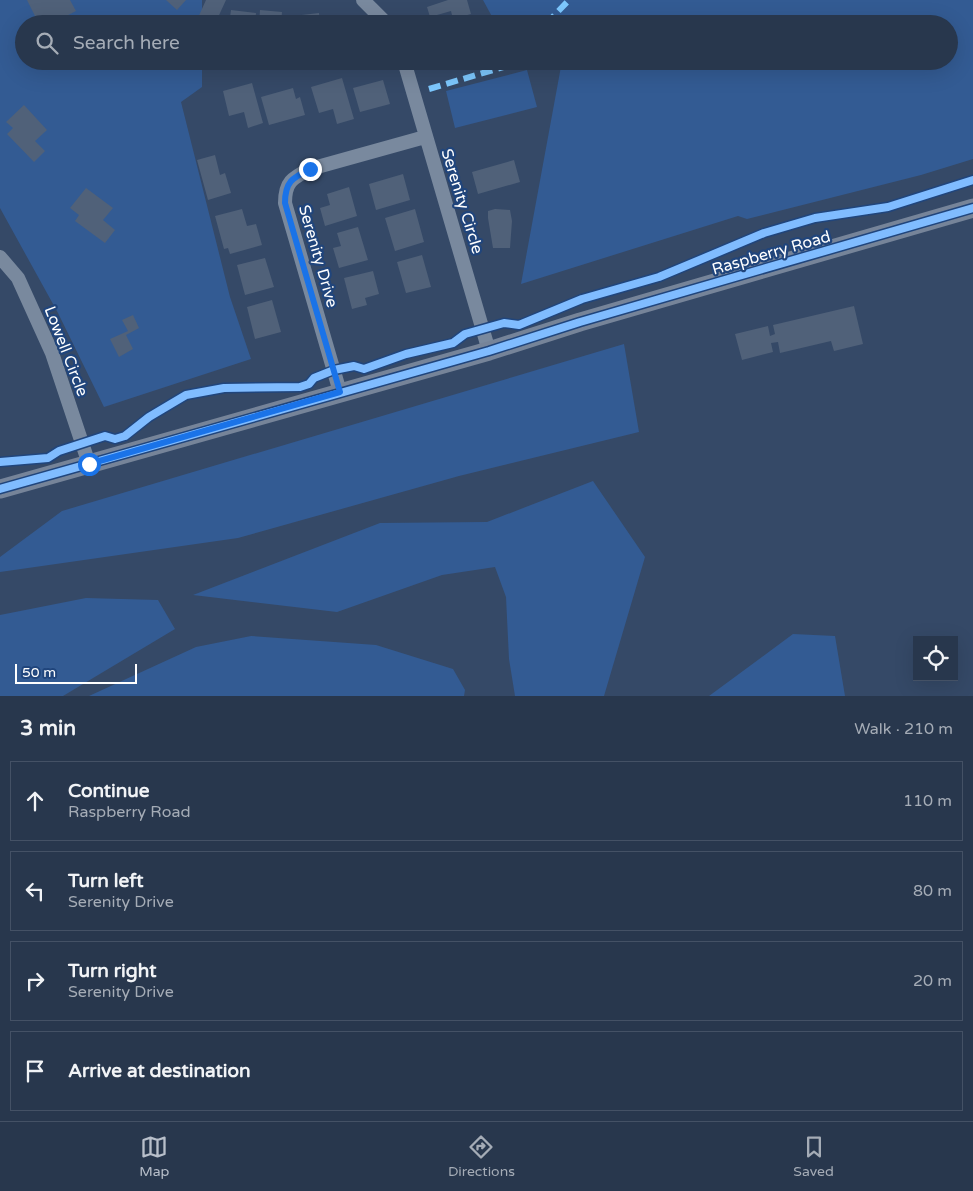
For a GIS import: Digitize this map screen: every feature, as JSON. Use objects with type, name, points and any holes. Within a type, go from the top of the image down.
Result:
[{"type":"street","points":[[363,0],[379,15]]},
{"type":"street","name":"Serenity Circle","points":[[406,70],[489,351]]},
{"type":"street","name":"Serenity Drive","points":[[340,392],[285,203],[285,190],[294,177],[310,169],[425,137]]},
{"type":"street","name":"Raspberry Road","points":[[0,489],[489,351],[590,319],[973,208]]},
{"type":"street","name":"Lowell Circle","points":[[0,257],[18,278],[52,354],[89,464]]},
{"type":"shaded area","points":[[0,0],[202,0],[202,15],[15,15],[15,70],[202,70],[202,87],[181,102],[230,297],[251,359],[104,407],[58,313],[0,208]]},
{"type":"shaded area","points":[[483,0],[973,0],[973,159],[921,175],[747,219],[738,216],[521,284],[560,70],[958,70],[958,15],[491,15]]},
{"type":"shaded area","points":[[527,70],[537,107],[455,128],[446,91]]},
{"type":"shaded area","points":[[624,344],[639,432],[459,476],[238,538],[0,572],[0,557],[62,511]]},
{"type":"shaded area","points":[[593,481],[645,557],[604,696],[515,696],[509,659],[506,597],[495,567],[442,575],[337,612],[193,595],[380,523],[487,522]]},
{"type":"shaded area","points":[[86,598],[158,600],[175,629],[63,696],[0,696],[0,615]]},
{"type":"shaded area","points":[[793,634],[835,636],[845,696],[709,696]]},
{"type":"shaded area","points":[[251,636],[376,645],[453,669],[465,690],[464,696],[89,696],[196,647]]},
{"type":"building","points":[[27,0],[70,0],[76,11],[68,15],[34,15]]},
{"type":"building","points":[[166,0],[186,0],[177,10]]},
{"type":"building","points":[[206,0],[226,0],[219,15],[199,15]]},
{"type":"building","points":[[448,0],[467,0],[471,14],[452,15],[451,11],[429,15],[427,7]]},
{"type":"building","points":[[231,10],[256,13],[256,15],[230,15]]},
{"type":"building","points":[[260,10],[282,12],[282,15],[260,15]]},
{"type":"building","points":[[319,13],[319,15],[302,15]]},
{"type":"building","points":[[342,78],[354,119],[337,124],[333,109],[319,113],[311,87]]},
{"type":"building","points":[[383,80],[390,104],[360,112],[353,88]]},
{"type":"building","points":[[252,83],[263,123],[248,128],[244,112],[229,116],[223,91]]},
{"type":"building","points":[[293,88],[296,99],[300,97],[305,115],[269,125],[261,97]]},
{"type":"building","points":[[24,105],[47,130],[35,141],[45,151],[34,162],[7,134],[13,128],[6,122]]},
{"type":"building","points":[[215,155],[220,175],[225,173],[231,193],[208,200],[197,160]]},
{"type":"building","points":[[514,160],[520,182],[478,194],[472,172]]},
{"type":"building","points":[[403,174],[410,200],[376,210],[369,184]]},
{"type":"building","points":[[349,187],[357,216],[325,226],[320,208],[330,205],[327,194]]},
{"type":"building","points":[[86,188],[113,208],[103,220],[115,230],[105,243],[75,221],[79,215],[70,208]]},
{"type":"building","points":[[242,209],[247,226],[256,224],[262,245],[230,254],[228,248],[224,249],[215,216]]},
{"type":"building","points":[[415,209],[424,242],[395,251],[385,218]]},
{"type":"building","points":[[495,209],[510,210],[512,221],[510,248],[493,248],[488,211]]},
{"type":"building","points":[[358,227],[368,260],[339,268],[333,248],[341,246],[337,233]]},
{"type":"building","points":[[422,255],[431,287],[406,293],[397,262]]},
{"type":"building","points":[[265,258],[274,287],[245,295],[237,265]]},
{"type":"building","points":[[373,271],[379,294],[365,298],[367,305],[352,309],[344,278]]},
{"type":"building","points":[[272,300],[281,332],[255,339],[247,307]]},
{"type":"building","points":[[854,306],[863,344],[834,351],[831,341],[780,353],[778,342],[771,343],[773,352],[742,360],[735,334],[768,326],[770,336],[775,334],[773,325]]},
{"type":"building","points":[[133,315],[139,328],[126,335],[133,349],[119,357],[110,339],[128,331],[122,320]]},
{"type":"marked path","points":[[555,15],[569,0]]},
{"type":"marked path","points":[[429,89],[493,70]]},
{"type":"cycle path","points":[[0,462],[48,458],[59,451],[105,436],[115,439],[125,436],[149,417],[186,395],[224,388],[300,387],[309,384],[314,378],[334,370],[354,366],[364,369],[406,354],[453,343],[465,334],[504,323],[519,325],[582,299],[659,277],[764,233],[815,218],[888,207],[973,180]]},
{"type":"cycle path","points":[[0,489],[489,351],[580,322],[973,208]]},
{"type":"route","points":[[89,464],[340,392],[285,203],[285,190],[294,177],[310,169]]}]
